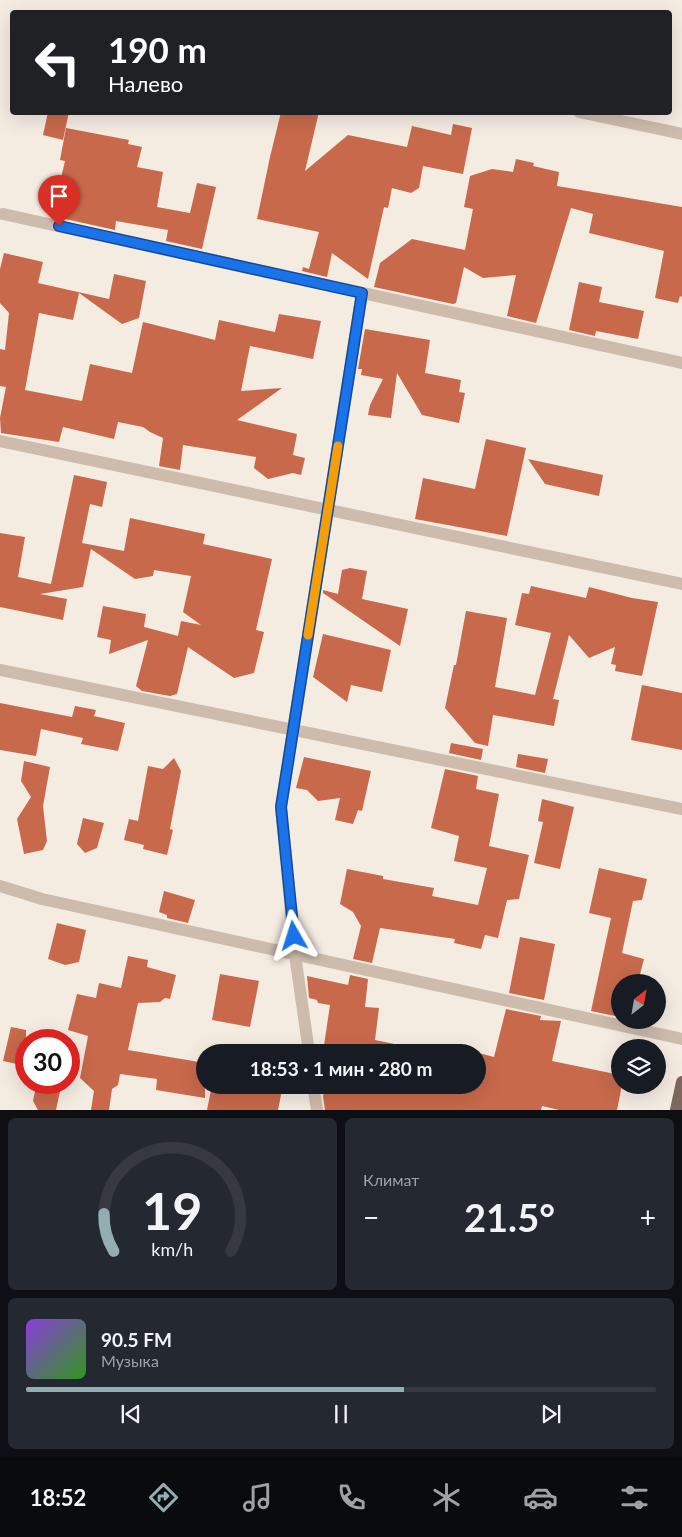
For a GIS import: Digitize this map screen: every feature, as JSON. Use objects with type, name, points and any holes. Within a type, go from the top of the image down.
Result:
[{"type":"main road","points":[[676,1110],[682,1082]]},
{"type":"street","points":[[593,115],[682,134]]},
{"type":"street","points":[[3,214],[682,363]]},
{"type":"street","points":[[308,1044],[296,954],[281,807],[362,293]]},
{"type":"street","points":[[0,441],[682,584]]},
{"type":"street","points":[[0,670],[682,809]]},
{"type":"street","points":[[0,886],[52,901],[682,1040]]},
{"type":"street","points":[[314,1094],[317,1110]]},
{"type":"building","points":[[47,115],[68,115],[63,140],[43,135]]},
{"type":"building","points":[[280,115],[318,115],[305,171],[348,135],[407,147],[412,126],[451,135],[453,124],[472,128],[463,174],[423,166],[419,188],[411,193],[392,188],[388,208],[384,207],[368,279],[332,253],[327,277],[302,271],[303,267],[309,269],[319,232],[257,219]]},
{"type":"building","points":[[66,128],[129,140],[128,144],[142,147],[137,167],[163,172],[157,207],[190,213],[197,183],[216,187],[202,249],[166,241],[168,230],[116,221],[115,230],[52,216],[65,161],[60,160]]},
{"type":"building","points":[[516,159],[534,163],[533,166],[559,172],[557,186],[682,207],[682,297],[680,296],[678,303],[655,298],[664,251],[589,233],[593,214],[571,208],[536,323],[507,316],[516,275],[483,278],[464,267],[456,303],[453,304],[374,287],[380,263],[412,239],[465,250],[473,209],[464,207],[470,176],[492,169],[513,172]]},
{"type":"building","points":[[4,253],[43,262],[38,283],[109,299],[114,274],[146,281],[139,318],[122,324],[79,293],[73,320],[39,313],[25,390],[82,401],[90,364],[132,373],[143,322],[215,340],[219,320],[275,332],[279,314],[321,321],[313,359],[250,346],[241,391],[282,388],[237,420],[297,434],[293,455],[305,458],[301,475],[293,473],[268,479],[254,468],[256,457],[183,445],[180,470],[159,466],[163,438],[143,427],[118,422],[114,439],[63,427],[59,442],[1,433],[0,418],[6,387],[0,386],[0,349],[5,350],[9,313],[0,303],[0,269]]},
{"type":"building","points":[[579,282],[602,287],[599,302],[644,311],[638,339],[596,331],[595,336],[569,330]]},
{"type":"building","points":[[365,329],[430,340],[425,373],[461,380],[459,392],[465,393],[459,423],[422,415],[397,373],[391,418],[368,415],[370,405],[383,379],[361,375],[362,369],[358,369]]},
{"type":"building","points":[[486,439],[526,448],[507,536],[415,519],[423,478],[475,489]]},
{"type":"building","points":[[528,459],[603,475],[599,496],[545,484]]},
{"type":"building","points":[[74,475],[107,482],[102,507],[90,504],[82,543],[124,551],[130,518],[205,534],[203,544],[272,559],[256,630],[264,632],[254,673],[234,678],[188,647],[177,694],[170,696],[142,691],[136,686],[148,640],[109,654],[111,640],[97,637],[103,606],[146,614],[144,627],[178,636],[181,621],[201,625],[183,612],[191,576],[154,570],[153,576],[135,579],[91,549],[83,587],[40,594],[67,599],[63,620],[0,607],[0,533],[25,537],[18,577],[51,584]]},
{"type":"building","points":[[350,568],[367,571],[362,599],[408,609],[400,646],[323,593],[323,590],[338,594],[342,570]]},
{"type":"building","points":[[531,586],[586,598],[589,587],[632,598],[658,602],[642,676],[615,671],[616,665],[611,664],[615,647],[589,658],[569,635],[553,699],[559,700],[554,726],[493,715],[488,746],[475,743],[445,708],[454,665],[456,665],[466,611],[507,618],[495,687],[535,695],[551,633],[515,625],[522,593],[529,594]]},
{"type":"building","points":[[323,634],[391,650],[382,692],[351,685],[347,702],[313,677]]},
{"type":"building","points":[[642,685],[682,693],[682,750],[631,740]]},
{"type":"building","points":[[0,703],[72,717],[75,706],[96,710],[94,716],[125,723],[118,751],[81,744],[83,738],[41,729],[36,756],[0,750]]},
{"type":"building","points":[[451,743],[483,749],[481,760],[449,753]]},
{"type":"building","points":[[518,754],[548,759],[545,773],[516,767]]},
{"type":"building","points":[[304,757],[371,771],[362,811],[358,810],[353,824],[335,820],[340,798],[318,801],[307,790],[296,788]]},
{"type":"building","points":[[174,758],[181,771],[170,829],[173,830],[167,855],[143,849],[144,845],[124,840],[129,819],[138,821],[148,766],[163,769]]},
{"type":"building","points":[[24,761],[50,767],[43,806],[47,841],[43,850],[24,854],[17,819],[31,797],[21,781]]},
{"type":"building","points":[[445,769],[478,776],[476,789],[499,794],[489,846],[529,855],[519,899],[507,900],[498,938],[485,935],[481,949],[454,943],[455,939],[380,928],[372,963],[353,959],[361,926],[353,912],[340,904],[347,869],[383,876],[383,879],[434,888],[432,896],[478,905],[487,868],[454,861],[459,836],[431,828]]},
{"type":"building","points":[[542,799],[574,807],[560,869],[534,863],[543,822],[538,821]]},
{"type":"building","points":[[83,818],[104,823],[97,848],[85,853],[77,844]]},
{"type":"building","points":[[599,868],[647,879],[642,900],[633,901],[622,953],[644,959],[640,974],[611,974],[611,1015],[591,1011],[611,918],[589,913]]},
{"type":"building","points":[[164,891],[195,900],[188,923],[167,918],[167,915],[159,912]]},
{"type":"building","points":[[57,923],[86,930],[79,962],[65,965],[48,959]]},
{"type":"building","points":[[520,937],[555,944],[544,1000],[509,993]]},
{"type":"building","points":[[128,956],[148,960],[147,967],[176,975],[170,999],[165,998],[160,1002],[138,1003],[128,1050],[196,1061],[196,1094],[205,1094],[205,1098],[156,1090],[157,1079],[120,1074],[118,1085],[112,1089],[109,1110],[91,1110],[94,1091],[80,1078],[88,1036],[80,1034],[80,1029],[68,1029],[77,994],[96,998],[99,983],[121,988]]},
{"type":"building","points":[[220,974],[259,981],[250,1027],[212,1020]]},
{"type":"building","points":[[350,975],[368,979],[365,1007],[379,1008],[375,1040],[395,1044],[324,1044],[330,1005],[318,1003],[317,1000],[309,998],[307,976],[348,985]]},
{"type":"building","points":[[506,1009],[541,1016],[540,1020],[561,1021],[552,1061],[611,1073],[611,1094],[620,1094],[617,1110],[559,1110],[542,1106],[541,1110],[325,1110],[323,1094],[486,1094],[486,1055],[494,1057]]},
{"type":"building","points":[[11,1027],[21,1029],[15,1029],[15,1064],[3,1061]]},
{"type":"building","points":[[34,1094],[59,1094],[56,1110],[38,1110],[33,1101]]},
{"type":"building","points":[[210,1094],[281,1094],[278,1110],[207,1110]]},
{"type":"slow traffic","points":[[308,635],[338,446]]},
{"type":"route","points":[[59,226],[362,293],[281,807],[294,936]]}]
